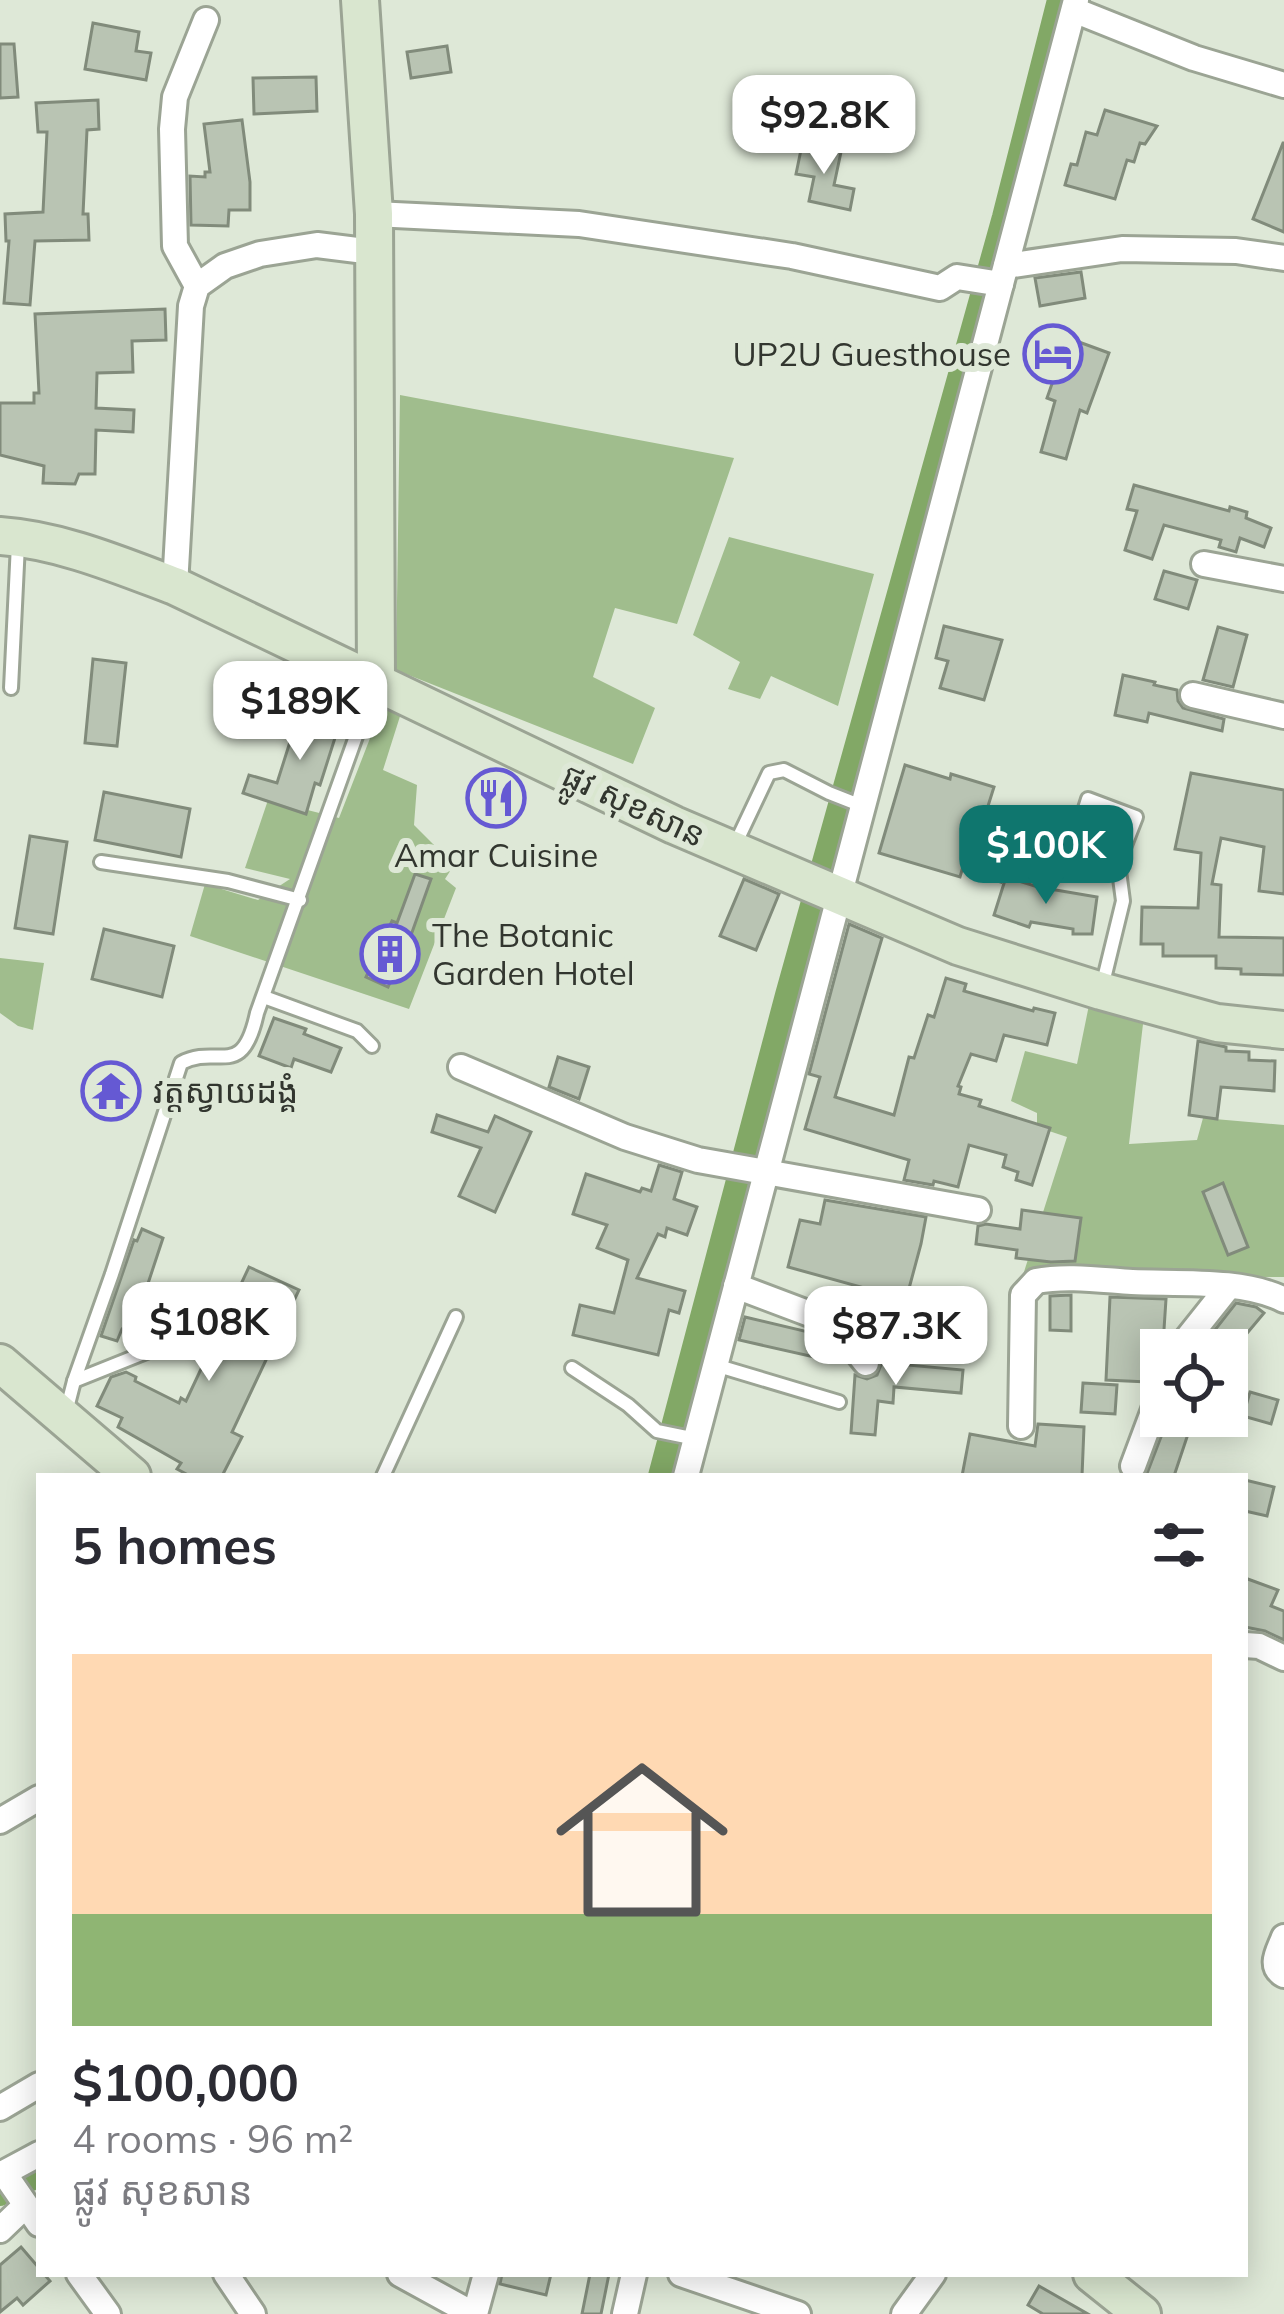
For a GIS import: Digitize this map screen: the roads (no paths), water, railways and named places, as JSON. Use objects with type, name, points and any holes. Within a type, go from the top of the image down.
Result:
[{"type":"street","points":[[360,0],[374,214],[376,680]]},
{"type":"street","points":[[686,1473],[688,1437],[715,1365],[736,1286],[751,1171],[824,890],[858,804],[990,277],[1075,5],[1194,58],[1284,85]]},
{"type":"street","points":[[197,286],[175,246],[172,129],[175,97],[206,20]]},
{"type":"street","points":[[374,214],[579,224],[774,253],[940,288],[957,277],[990,277],[1123,249],[1236,251],[1284,258]]},
{"type":"street","points":[[175,586],[190,306],[197,286],[225,266],[260,254],[317,245],[373,252]]},
{"type":"street","name":"ផ្លូវ សុខសាន","points":[[9,536],[98,558],[175,586],[674,825],[958,946],[1217,1023],[1284,1030]]},
{"type":"street","points":[[1204,564],[1284,579]]},
{"type":"street","points":[[1193,695],[1284,716]]},
{"type":"street","points":[[461,1067],[625,1137],[751,1171],[978,1210]]},
{"type":"street","points":[[1021,1426],[1023,1295],[1036,1281],[1229,1286],[1284,1300]]},
{"type":"street","points":[[736,1286],[826,1320],[866,1363]]},
{"type":"street","points":[[1195,1329],[1229,1286]]},
{"type":"street","points":[[8,1381],[64,1419],[128,1473]]},
{"type":"street","points":[[1133,1466],[1144,1437]]},
{"type":"street","points":[[1248,1645],[1284,1658]]},
{"type":"street","points":[[0,1821],[36,1804]]},
{"type":"street","points":[[1284,1937],[1274,1963],[1284,1975]]},
{"type":"street","points":[[0,2108],[36,2087]]},
{"type":"street","points":[[0,2230],[36,2159]]},
{"type":"street","points":[[81,2277],[109,2314]]},
{"type":"street","points":[[228,2277],[253,2314]]},
{"type":"street","points":[[406,2277],[474,2314],[485,2277]]},
{"type":"street","points":[[626,2314],[633,2277]]},
{"type":"street","points":[[689,2277],[798,2314]]},
{"type":"street","points":[[904,2314],[931,2277]]},
{"type":"street","points":[[1096,2277],[1142,2314]]},
{"type":"lane","points":[[9,536],[11,688]]},
{"type":"lane","points":[[64,1419],[181,1063],[201,1057],[228,1058],[252,1035],[376,680]]},
{"type":"lane","points":[[732,850],[769,773],[784,770],[858,804]]},
{"type":"lane","points":[[1101,991],[1123,901],[1118,863],[1136,817],[1088,799],[1074,843],[1118,863]]},
{"type":"lane","points":[[101,862],[228,881],[300,899]]},
{"type":"lane","points":[[264,997],[357,1031],[372,1046]]},
{"type":"lane","points":[[74,1381],[148,1351],[194,1296]]},
{"type":"lane","points":[[384,1473],[456,1317]]},
{"type":"lane","points":[[715,1365],[839,1402]]},
{"type":"lane","points":[[572,1368],[663,1433],[688,1437]]},
{"type":"waterway","points":[[661,1473],[1059,0]]},
{"type":"waterway","points":[[0,2194],[36,2176]]},
{"type":"place","name":"UP2U Guesthouse","points":[[1053,354]]},
{"type":"place","name":"Amar Cuisine","points":[[496,798]]},
{"type":"place","name":"The Botanic Garden Hotel","points":[[390,954]]},
{"type":"place","name":"វត្តស្វាយដង្គំ","points":[[111,1091]]}]
